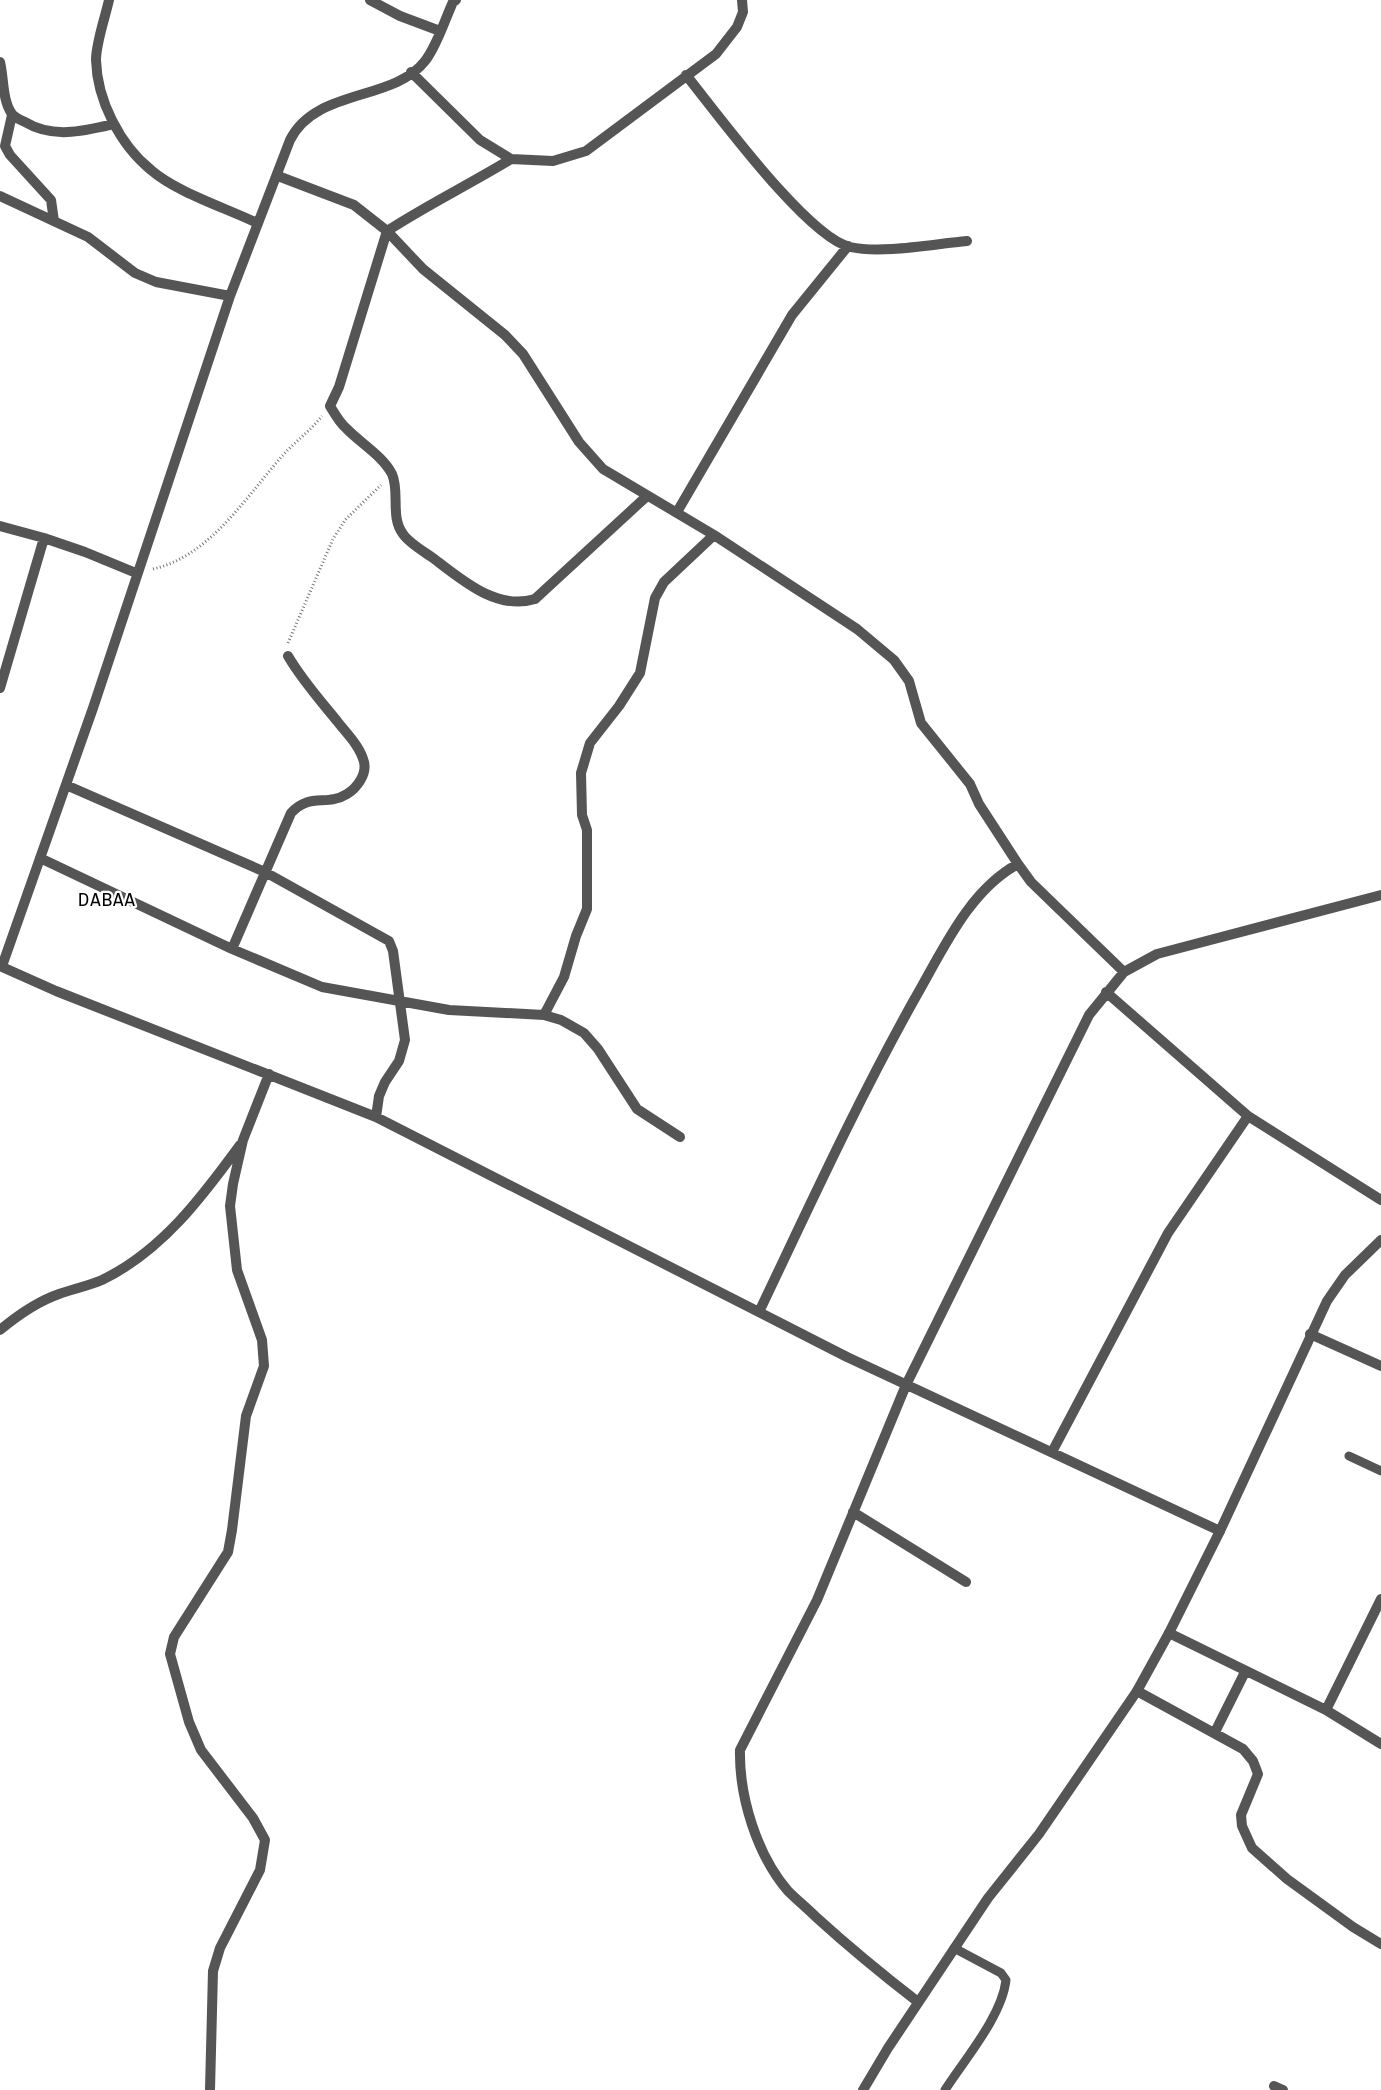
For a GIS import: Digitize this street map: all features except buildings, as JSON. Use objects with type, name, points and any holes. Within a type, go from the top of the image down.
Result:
[{"type":"street","points":[[109,0],[96,58],[100,91],[114,124],[150,170],[173,184],[257,223]]},
{"type":"street","points":[[370,0],[400,16],[440,31]]},
{"type":"street","points":[[456,0],[453,2],[425,61],[394,83],[317,111],[296,128],[290,140],[278,176],[257,223],[230,296],[66,785],[1,966],[56,991],[376,1117],[906,1385],[1220,1531]]},
{"type":"street","points":[[411,72],[480,140],[510,159],[553,161],[586,151],[716,54],[737,27],[743,12],[742,0]]},
{"type":"street","points":[[0,62],[5,99],[12,115],[32,127],[54,133],[76,132],[114,124]]},
{"type":"street","points":[[686,75],[766,175],[815,225],[829,236],[848,246],[869,249],[967,241]]},
{"type":"street","points":[[12,115],[5,146],[5,155],[51,200],[54,221]]},
{"type":"street","points":[[510,159],[460,190],[422,208],[387,231],[339,388],[330,406],[344,427],[380,459],[392,474],[396,518],[402,534],[460,578],[487,595],[509,602],[523,603],[534,599],[647,496]]},
{"type":"street","points":[[278,176],[354,205],[387,231],[423,269],[505,335],[523,354],[579,442],[603,469],[714,535],[857,629],[894,660],[909,681],[921,723],[970,784],[980,804],[1031,882],[1124,972]]},
{"type":"street","points":[[0,196],[88,236],[135,273],[156,282],[230,296]]},
{"type":"street","points":[[677,512],[792,315],[848,246]]},
{"type":"street","points":[[0,526],[44,538],[136,573]]},
{"type":"street","points":[[544,1015],[564,977],[576,936],[588,909],[587,830],[582,815],[581,773],[590,743],[619,706],[640,673],[655,598],[664,582],[714,535]]},
{"type":"street","points":[[0,688],[44,538]]},
{"type":"street","points":[[232,949],[291,813],[299,804],[311,800],[333,800],[348,794],[362,780],[365,764],[356,745],[298,673],[288,656]]},
{"type":"street","points":[[66,785],[265,872],[333,912],[389,941],[393,951],[405,1040],[399,1061],[385,1082],[379,1096],[376,1117]]},
{"type":"street","points":[[40,858],[232,949],[322,987],[449,1010],[544,1015],[561,1020],[584,1033],[598,1049],[637,1109],[680,1137]]},
{"type":"street","points":[[759,1312],[875,1070],[957,926],[1001,873],[1018,864]]},
{"type":"street","points":[[918,2002],[850,1948],[788,1891],[768,1862],[752,1822],[739,1770],[740,1750],[817,1600],[906,1385],[1089,1015],[1106,992],[1124,972],[1157,954],[1381,896]]},
{"type":"street","points":[[1106,992],[1248,1116],[1381,1200]]},
{"type":"street","points":[[210,2090],[213,1971],[220,1948],[260,1870],[265,1840],[253,1818],[201,1750],[188,1722],[170,1654],[174,1636],[228,1552],[246,1416],[264,1366],[262,1340],[237,1270],[230,1206],[232,1184],[243,1140],[269,1074]]},
{"type":"street","points":[[1052,1452],[1168,1232],[1248,1116]]},
{"type":"street","points":[[0,1330],[23,1311],[56,1295],[100,1281],[129,1265],[170,1232],[209,1188],[243,1140]]},
{"type":"street","points":[[863,2090],[918,2002],[988,1898],[1039,1834],[1138,1691],[1169,1634],[1220,1531],[1327,1300],[1345,1275],[1381,1240]]},
{"type":"street","points":[[1310,1334],[1381,1366]]},
{"type":"street","points":[[853,1512],[951,1570],[966,1582]]},
{"type":"street","points":[[1326,1710],[1381,1599]]},
{"type":"street","points":[[1169,1634],[1326,1710],[1381,1744]]},
{"type":"street","points":[[1215,1732],[1245,1672]]},
{"type":"street","points":[[1138,1691],[1244,1749],[1253,1761],[1258,1774],[1241,1816],[1242,1826],[1252,1848],[1287,1879],[1353,1927],[1381,1944]]},
{"type":"lane","points":[[1349,1456],[1381,1471]]},
{"type":"lane","points":[[946,2090],[992,2019],[1005,1991],[1006,1980],[1001,1973],[954,1948]]},
{"type":"path","points":[[136,573],[177,561],[211,538],[286,452],[318,422],[330,406]]},
{"type":"path","points":[[288,656],[288,640],[332,539],[346,519],[392,474]]},
{"type":"district","name":"DABAA","points":[[107,899]]}]
